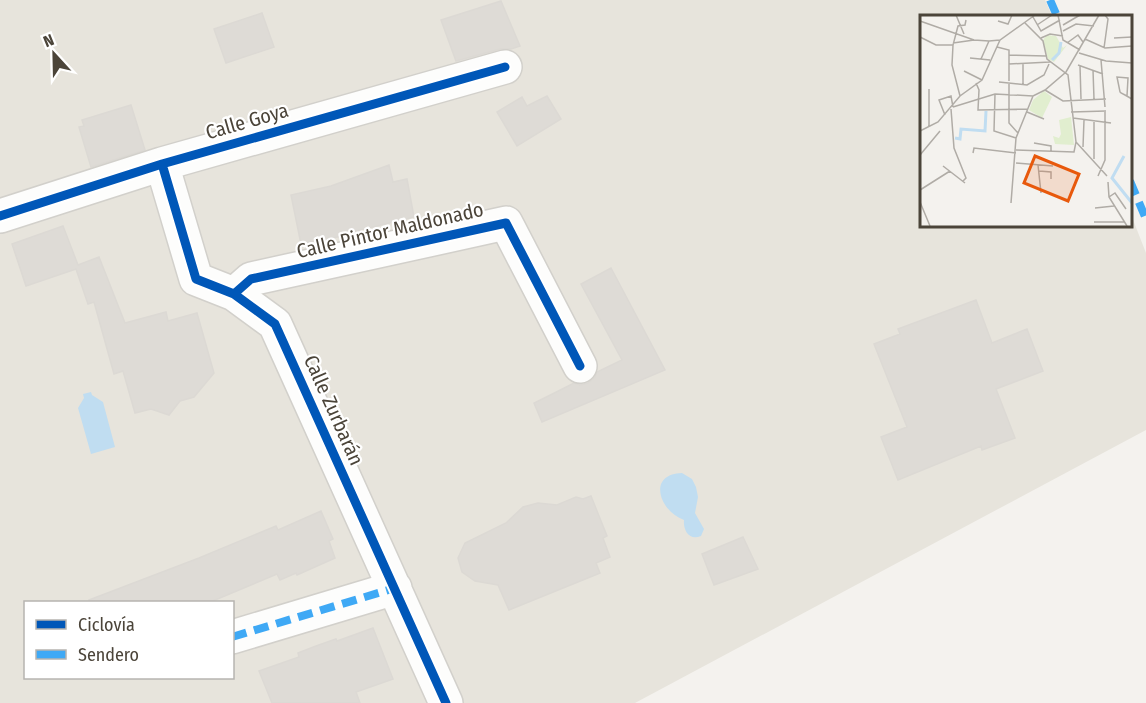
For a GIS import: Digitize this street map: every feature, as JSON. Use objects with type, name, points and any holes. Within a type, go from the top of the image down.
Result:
[{"type":"street","name":"Calle Goya","points":[[0,216],[162,164],[505,67]]},
{"type":"street","name":"Calle Zurbarán","points":[[162,164],[196,279],[234,294],[275,324],[446,703]]},
{"type":"street","name":"Calle Pintor Maldonado","points":[[234,294],[251,279],[506,223],[580,366]]},
{"type":"street","points":[[234,636],[395,588]]},
{"type":"shaded area","points":[[0,0],[1045,0],[1052,15],[920,15],[920,226],[1131,226],[1131,215],[1146,253],[1146,430],[635,703],[0,703]]},
{"type":"water","points":[[91,392],[103,402],[115,447],[91,454],[78,408],[84,398],[83,394]]},
{"type":"water","points":[[682,473],[692,479],[696,487],[698,497],[695,513],[704,529],[701,536],[693,537],[688,534],[684,520],[668,509],[660,494],[664,479]]},
{"type":"building","points":[[501,1],[520,46],[456,61],[441,20]]},
{"type":"building","points":[[262,13],[274,47],[226,63],[214,29]]},
{"type":"building","points":[[547,96],[561,119],[517,146],[497,112],[522,97],[527,106]]},
{"type":"building","points":[[131,105],[145,150],[91,167],[79,127],[84,126],[82,120]]},
{"type":"building","points":[[389,165],[393,182],[407,179],[414,217],[352,232],[353,234],[301,244],[291,195],[331,186]]},
{"type":"building","points":[[63,226],[78,265],[99,257],[125,323],[166,312],[168,321],[197,313],[214,373],[194,397],[180,401],[169,415],[151,409],[135,413],[123,371],[114,374],[94,302],[88,304],[76,269],[26,286],[12,244]]},
{"type":"building","points":[[611,268],[665,370],[542,422],[534,403],[574,383],[580,385],[588,383],[597,372],[622,360],[581,284]]},
{"type":"building","points":[[976,300],[992,343],[1027,329],[1043,371],[996,389],[1015,438],[982,450],[981,446],[898,480],[881,437],[907,427],[874,344],[900,334],[898,329]]},
{"type":"building","points":[[591,496],[607,536],[603,538],[610,557],[596,563],[600,573],[509,610],[498,585],[475,581],[462,572],[458,558],[465,543],[506,523],[523,507],[538,503],[557,505],[576,497],[583,499]]},
{"type":"building","points":[[321,511],[333,539],[329,541],[335,558],[280,580],[277,574],[213,601],[89,601],[276,526],[278,530]]},
{"type":"building","points":[[743,537],[758,569],[714,585],[702,554]]},
{"type":"building","points":[[373,628],[393,679],[356,692],[360,703],[272,703],[259,671],[299,657],[298,653],[316,646]]},
{"type":"marked path","points":[[1050,0],[1057,15]]},
{"type":"marked path","points":[[1131,183],[1146,219]]},
{"type":"marked path","points":[[234,636],[395,588]]},
{"type":"cycle path","points":[[0,216],[162,164],[505,67]]},
{"type":"cycle path","points":[[162,164],[196,279],[234,294],[275,324],[446,703]]},
{"type":"cycle path","points":[[234,294],[251,279],[506,223],[580,366]]}]
